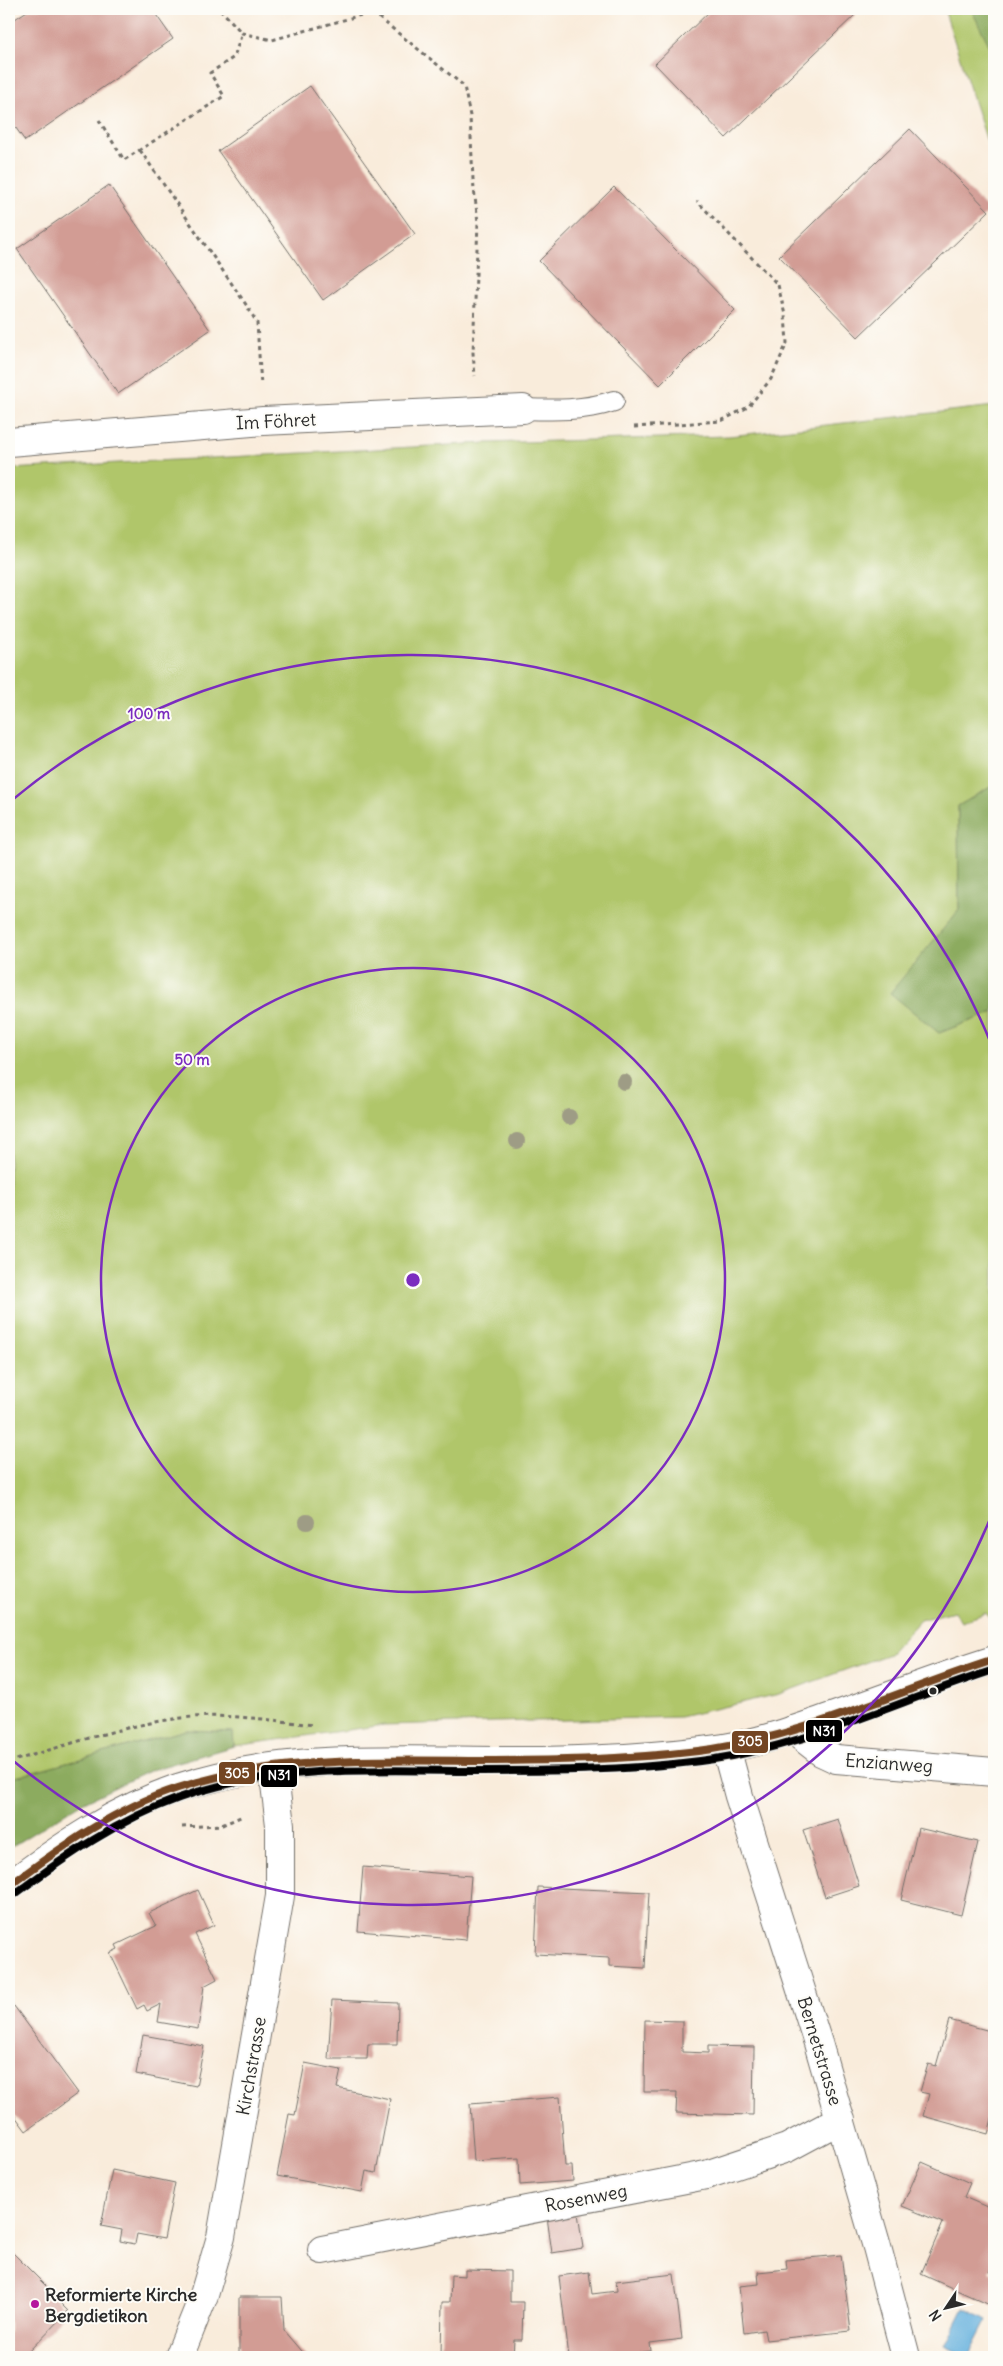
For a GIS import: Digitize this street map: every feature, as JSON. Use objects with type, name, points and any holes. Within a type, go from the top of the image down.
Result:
[{"type":"street","name":"Im Föhret","points":[[19,440],[264,421],[523,409]]},
{"type":"street","points":[[9,1886],[74,1839],[126,1809],[179,1788],[202,1782],[274,1768],[385,1760],[515,1761],[637,1758],[726,1748],[793,1730],[951,1673],[994,1660]]},
{"type":"street","name":"Enzianweg","points":[[793,1730],[821,1752],[836,1759],[994,1772]]},
{"type":"street","name":"Bernetstrasse","points":[[726,1748],[739,1796],[840,2119],[906,2357]]},
{"type":"street","name":"Kirchstrasse","points":[[179,2357],[204,2295],[221,2237],[280,1896],[280,1825],[274,1768]]},
{"type":"street","name":"Rosenweg","points":[[322,2250],[706,2175],[787,2148],[840,2119]]},
{"type":"lane","points":[[523,409],[578,409],[597,407],[614,401]]},
{"type":"path","points":[[220,9],[242,33],[272,40],[372,12],[464,86],[470,116],[473,180],[478,222],[473,353],[479,412]]},
{"type":"path","points":[[99,120],[124,160],[224,96],[210,73],[234,57],[242,33]]},
{"type":"path","points":[[140,150],[248,306],[257,323],[264,421]]},
{"type":"path","points":[[626,427],[721,421],[748,407],[771,379],[787,344],[785,315],[778,285],[697,202]]},
{"type":"path","points":[[176,1827],[222,1825],[278,1800]]},
{"type":"green space","points":[[944,9],[973,9],[994,53],[994,163]]},
{"type":"green space","points":[[971,9],[994,9],[994,55]]},
{"type":"green space","points":[[994,406],[994,785],[958,806],[959,910],[891,993],[939,1033],[994,1012],[994,1620],[991,1620],[986,1613],[961,1622],[954,1611],[920,1620],[889,1654],[779,1694],[680,1717],[384,1725],[234,1746],[233,1732],[186,1730],[9,1779],[9,469],[486,443],[729,436]]},
{"type":"green space","points":[[994,785],[994,1012],[939,1033],[890,993],[959,910],[958,806]]},
{"type":"green space","points":[[186,1730],[233,1732],[234,1746],[151,1770],[80,1804],[9,1848],[9,1779]]},
{"type":"water","points":[[964,2308],[987,2320],[968,2357],[945,2346]]},
{"type":"building","points":[[30,9],[152,9],[173,39],[25,141],[9,118],[9,23]]},
{"type":"building","points":[[712,9],[848,9],[855,15],[726,138],[655,64]]},
{"type":"building","points":[[310,86],[415,234],[323,300],[218,151]]},
{"type":"building","points":[[910,129],[989,211],[858,337],[779,256]]},
{"type":"building","points":[[109,185],[210,330],[118,394],[17,249]]},
{"type":"building","points":[[614,187],[735,310],[660,385],[539,261]]},
{"type":"building","points":[[838,1819],[859,1886],[825,1897],[803,1830]]},
{"type":"building","points":[[918,1828],[978,1842],[961,1915],[901,1900]]},
{"type":"building","points":[[363,1867],[471,1876],[466,1940],[358,1931]]},
{"type":"building","points":[[538,1887],[649,1892],[645,1968],[609,1966],[609,1958],[535,1954]]},
{"type":"building","points":[[198,1890],[214,1925],[195,1934],[217,1979],[204,1986],[198,2029],[158,2022],[161,2004],[147,2011],[144,2005],[137,2009],[110,1953],[118,1949],[116,1945],[156,1926],[149,1913]]},
{"type":"building","points":[[332,2000],[398,2003],[397,2044],[368,2044],[367,2059],[328,2059]]},
{"type":"building","points":[[14,2006],[78,2093],[26,2131],[9,2108],[9,2009]]},
{"type":"building","points":[[645,2020],[682,2021],[682,2052],[708,2053],[708,2046],[754,2047],[753,2115],[676,2113],[677,2092],[644,2092]]},
{"type":"building","points":[[949,2020],[994,2032],[994,2111],[988,2134],[923,2116],[929,2094],[920,2092],[928,2064],[936,2066]]},
{"type":"building","points":[[143,2035],[204,2046],[196,2086],[136,2074]]},
{"type":"building","points":[[305,2063],[341,2070],[337,2088],[390,2099],[376,2173],[366,2171],[362,2192],[277,2176],[289,2114],[295,2115]]},
{"type":"building","points":[[560,2097],[565,2166],[572,2166],[573,2181],[520,2185],[519,2158],[474,2161],[470,2104]]},
{"type":"building","points":[[922,2162],[970,2183],[964,2197],[994,2210],[994,2260],[989,2272],[994,2274],[994,2300],[992,2306],[921,2274],[943,2223],[902,2206]]},
{"type":"building","points":[[112,2170],[175,2183],[164,2239],[137,2234],[135,2244],[120,2241],[122,2230],[101,2226]]},
{"type":"building","points":[[578,2213],[583,2248],[552,2253],[547,2217]]},
{"type":"building","name":"Reformierte Kirche Bergdietikon","points":[[9,2249],[56,2296],[54,2297],[68,2311],[23,2357],[9,2357]]},
{"type":"building","points":[[841,2255],[851,2331],[766,2340],[764,2330],[744,2333],[739,2286],[759,2284],[758,2272],[787,2269],[786,2260]]},
{"type":"building","points":[[465,2270],[510,2271],[510,2302],[523,2302],[522,2340],[514,2340],[513,2357],[441,2357],[442,2302],[450,2302],[451,2275],[465,2276]]},
{"type":"building","points":[[589,2272],[592,2294],[617,2291],[616,2281],[674,2274],[682,2339],[650,2343],[651,2351],[604,2357],[569,2357],[559,2276]]},
{"type":"building","points":[[239,2297],[282,2297],[284,2330],[307,2357],[239,2357]]},
{"type":"transit line","name":"305","points":[[9,1886],[69,1843],[133,1806],[178,1788],[214,1778],[250,1771],[323,1762],[585,1759],[698,1751],[736,1745],[811,1725],[994,1660]]},
{"type":"transit line","name":"N31","points":[[15,1894],[73,1853],[114,1828],[157,1807],[214,1787],[286,1775],[359,1770],[584,1770],[700,1761],[738,1755],[812,1735],[994,1670]]},
{"type":"place","name":"Reformierte Kirche Bergdietikon","points":[[35,2304]]}]
